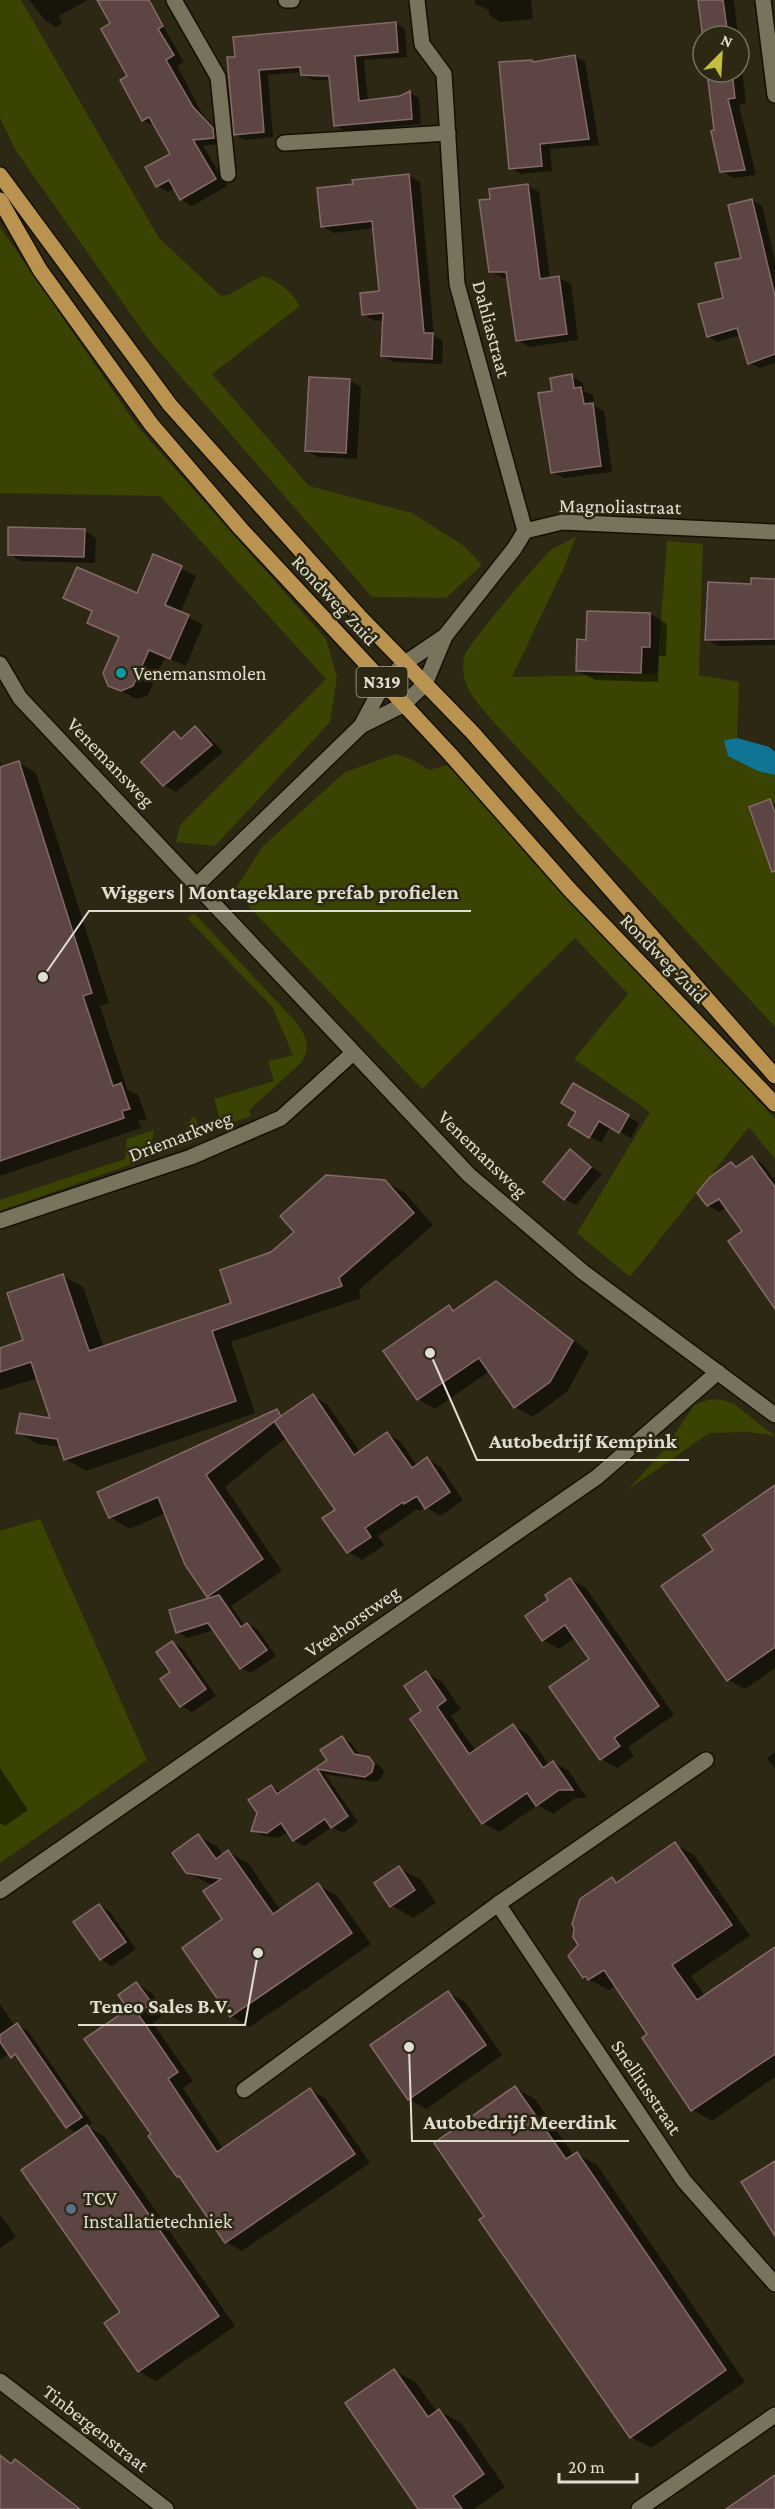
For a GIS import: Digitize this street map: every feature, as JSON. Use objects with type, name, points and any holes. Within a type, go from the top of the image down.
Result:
[{"type":"main road","name":"Rondweg Zuid","points":[[0,175],[170,405],[361,618],[480,741],[775,1076]]},
{"type":"main road","name":"Rondweg Zuid","points":[[0,200],[40,270],[151,424],[241,529],[384,683],[570,890],[775,1104]]},
{"type":"street","points":[[174,0],[218,77],[228,174]]},
{"type":"street","points":[[286,0],[292,0]]},
{"type":"street","name":"Dahliastraat","points":[[417,0],[422,44],[444,74],[457,284],[525,531]]},
{"type":"street","points":[[768,7],[775,95]]},
{"type":"street","points":[[284,143],[448,133]]},
{"type":"street","name":"Magnoliastraat","points":[[525,531],[562,522],[775,532]]},
{"type":"street","points":[[198,884],[361,726],[403,705],[425,684],[445,636],[514,549],[525,531]]},
{"type":"street","points":[[361,726],[384,683],[405,663],[445,636]]},
{"type":"street","name":"Venemansweg","points":[[0,664],[20,698],[198,884],[469,1175],[583,1272],[775,1415]]},
{"type":"street","name":"Driemarkweg","points":[[0,1221],[191,1157],[281,1118],[353,1053]]},
{"type":"street","name":"Vreehorstweg","points":[[0,1891],[597,1477],[718,1372]]},
{"type":"street","points":[[244,2090],[498,1904],[706,1760]]},
{"type":"street","name":"Snelliusstraat","points":[[498,1904],[684,2181],[775,2284]]},
{"type":"street","name":"Tinbergenstraat","points":[[0,2381],[166,2509]]},
{"type":"street","points":[[639,2509],[775,2415]]},
{"type":"green space","points":[[0,0],[21,0],[159,238],[221,296],[228,295],[262,276],[289,291],[300,306],[212,374],[309,486],[412,513],[464,546],[482,565],[446,598],[372,597],[149,340],[16,151],[0,118]]},
{"type":"green space","points":[[0,227],[138,427],[326,639],[337,677],[330,722],[215,846],[176,842],[180,825],[326,679],[160,496],[0,493]]},
{"type":"green space","points":[[576,537],[562,572],[512,677],[657,674],[667,541],[703,544],[699,675],[739,682],[737,738],[724,740],[762,771],[775,775],[775,1027],[490,718],[473,697],[466,683],[464,657],[476,638],[544,557],[551,550]]},
{"type":"green space","points":[[396,754],[413,760],[429,770],[447,765],[516,836],[775,1119],[775,1159],[749,1127],[630,1277],[577,1233],[650,1112],[574,1059],[628,994],[575,938],[422,1089],[234,891],[263,846],[345,772]]},
{"type":"green space","points":[[194,913],[295,1021],[307,1047],[301,1063],[249,1110],[251,1116],[222,1126],[214,1099],[274,1081],[268,1061],[293,1055],[273,1008],[187,918]]},
{"type":"green space","points":[[192,1117],[196,1119],[199,1133],[196,1141],[0,1211],[0,1200],[125,1159],[127,1139],[154,1130],[151,1148],[188,1135],[187,1126]]},
{"type":"green space","points":[[720,1399],[734,1404],[775,1436],[749,1432],[709,1433],[628,1490],[667,1446],[694,1405]]},
{"type":"green space","points":[[40,1519],[147,1760],[0,1863],[0,1531]]},
{"type":"water","points":[[737,738],[769,747],[775,752],[775,775],[758,771],[728,756],[724,740]]},
{"type":"building","points":[[97,0],[149,0],[163,26],[158,29],[174,55],[166,60],[193,107],[213,128],[214,138],[193,140],[216,179],[180,200],[169,180],[156,187],[145,167],[170,154],[149,117],[142,121],[120,80],[127,76],[101,29],[110,23]]},
{"type":"building","points":[[698,0],[723,0],[726,24],[701,24]]},
{"type":"building","points":[[396,22],[398,52],[355,56],[359,101],[400,96],[410,91],[412,119],[334,126],[329,76],[301,75],[300,67],[259,70],[264,132],[234,135],[227,57],[235,57],[233,37]]},
{"type":"building","points":[[575,55],[589,139],[540,144],[542,166],[509,169],[499,62],[532,60],[533,62]]},
{"type":"building","points":[[708,84],[733,84],[735,98],[728,99],[745,170],[720,172],[711,131],[714,130]]},
{"type":"building","points":[[409,174],[424,333],[433,333],[432,359],[381,356],[383,313],[362,315],[360,293],[379,291],[372,221],[321,227],[317,188],[353,184],[352,180]]},
{"type":"building","points":[[528,184],[540,279],[559,276],[567,334],[516,341],[506,272],[489,272],[479,200],[490,199],[489,189]]},
{"type":"building","points":[[752,199],[775,296],[775,354],[748,364],[737,328],[707,337],[698,304],[723,298],[715,263],[741,258],[728,205]]},
{"type":"building","points":[[572,374],[574,388],[581,387],[584,404],[593,403],[601,466],[551,473],[538,393],[552,391],[550,378]]},
{"type":"building","points":[[309,377],[350,379],[346,453],[305,451]]},
{"type":"building","points":[[8,527],[85,529],[84,557],[8,555]]},
{"type":"building","points":[[153,554],[182,566],[165,605],[189,615],[170,659],[149,650],[133,686],[121,691],[108,686],[103,673],[119,637],[87,623],[92,611],[63,598],[77,567],[137,593]]},
{"type":"building","points":[[751,578],[775,579],[775,639],[705,640],[708,582],[751,584]]},
{"type":"building","points":[[587,611],[650,613],[650,647],[642,647],[641,673],[576,671],[577,639],[586,640]]},
{"type":"building","points":[[195,726],[212,745],[163,786],[141,762],[174,731],[181,739]]},
{"type":"building","points":[[19,761],[92,993],[83,996],[113,1086],[121,1083],[130,1109],[122,1111],[124,1118],[0,1161],[0,767]]},
{"type":"building","points":[[770,799],[775,813],[775,871],[772,872],[749,807]]},
{"type":"building","points":[[573,1083],[629,1115],[619,1133],[599,1121],[589,1138],[568,1125],[576,1112],[561,1103]]},
{"type":"building","points":[[570,1149],[591,1167],[564,1200],[543,1182]]},
{"type":"building","points":[[752,1156],[775,1187],[775,1309],[728,1241],[742,1231],[719,1199],[707,1206],[697,1193],[710,1177],[731,1162],[736,1167]]},
{"type":"building","points":[[326,1175],[385,1180],[414,1213],[339,1278],[342,1286],[212,1331],[236,1401],[64,1460],[57,1439],[16,1433],[20,1413],[50,1418],[31,1362],[0,1372],[0,1348],[23,1340],[7,1293],[63,1274],[89,1351],[231,1303],[220,1270],[271,1252],[294,1232],[280,1216]]},
{"type":"building","points":[[496,1281],[573,1341],[550,1382],[514,1408],[479,1358],[417,1400],[383,1351],[449,1305],[453,1311]]},
{"type":"building","points":[[313,1394],[354,1455],[387,1432],[412,1468],[427,1457],[450,1492],[425,1509],[417,1496],[404,1504],[403,1502],[365,1528],[371,1537],[347,1553],[322,1518],[335,1510],[274,1421]]},
{"type":"building","points":[[277,1409],[281,1416],[206,1475],[263,1559],[207,1597],[185,1565],[158,1497],[109,1518],[97,1492]]},
{"type":"building","points":[[775,1485],[775,1647],[727,1681],[661,1586],[713,1550],[703,1535]]},
{"type":"building","points":[[570,1578],[659,1706],[614,1738],[620,1746],[600,1760],[549,1687],[589,1659],[565,1625],[542,1641],[525,1616],[548,1600],[545,1595]]},
{"type":"building","points":[[219,1595],[241,1627],[247,1623],[267,1650],[240,1669],[208,1623],[176,1633],[169,1610]]},
{"type":"building","points":[[172,1641],[206,1689],[180,1707],[160,1679],[170,1672],[156,1652]]},
{"type":"building","points":[[426,1671],[446,1700],[437,1707],[469,1754],[513,1724],[543,1768],[553,1761],[573,1790],[559,1790],[536,1806],[527,1793],[482,1824],[410,1719],[421,1711],[404,1686]]},
{"type":"building","points":[[342,1736],[354,1754],[369,1757],[374,1764],[372,1772],[365,1777],[317,1769],[348,1816],[331,1828],[325,1819],[293,1841],[281,1823],[267,1833],[251,1831],[257,1813],[248,1800],[271,1785],[277,1794],[327,1760],[320,1750]]},
{"type":"building","points":[[198,1834],[216,1859],[228,1850],[273,1914],[318,1883],[352,1933],[230,2017],[182,1948],[222,1919],[203,1891],[221,1879],[186,1873],[172,1853]]},
{"type":"building","points":[[675,1842],[732,1925],[672,1965],[697,2000],[775,1947],[775,2054],[691,2111],[642,2038],[647,2034],[604,1970],[588,1980],[586,1976],[583,1978],[568,1956],[578,1945],[573,1937],[572,1924],[580,1899],[612,1877],[616,1883]]},
{"type":"building","points":[[399,1866],[415,1890],[390,1907],[374,1883]]},
{"type":"building","points":[[99,1904],[126,1942],[100,1960],[73,1922]]},
{"type":"building","points":[[136,1982],[152,2003],[138,2014],[178,2072],[168,2079],[217,2152],[310,2088],[355,2154],[225,2243],[148,2136],[151,2134],[84,2039],[128,2009],[118,1995]]},
{"type":"building","points":[[448,1991],[486,2045],[408,2100],[370,2045]]},
{"type":"building","points":[[17,2023],[82,2117],[66,2128],[15,2054],[11,2058],[0,2042],[0,2035]]},
{"type":"building","points":[[515,2086],[566,2159],[577,2152],[726,2370],[630,2438],[479,2220],[484,2216],[434,2143]]},
{"type":"building","points":[[87,2125],[219,2316],[138,2372],[104,2323],[120,2312],[21,2170]]},
{"type":"building","points":[[775,2161],[775,2236],[741,2182]]},
{"type":"building","points":[[394,2369],[428,2417],[439,2409],[484,2474],[453,2496],[462,2509],[418,2509],[345,2403]]},
{"type":"building","points":[[0,2455],[11,2464],[15,2459],[80,2509],[0,2509]]},
{"type":"building","points":[[775,2475],[775,2509],[726,2509]]},
{"type":"place","name":"Venemansmolen","points":[[121,673]]},
{"type":"place","name":"Wiggers | Montageklare prefab profielen","points":[[43,977]]},
{"type":"place","name":"Autobedrijf Kempink","points":[[430,1353]]},
{"type":"place","name":"Teneo Sales B.V.","points":[[258,1953]]},
{"type":"place","name":"Autobedrijf Meerdink","points":[[409,2047]]},
{"type":"place","name":"TCV Installatietechniek","points":[[71,2209]]}]
